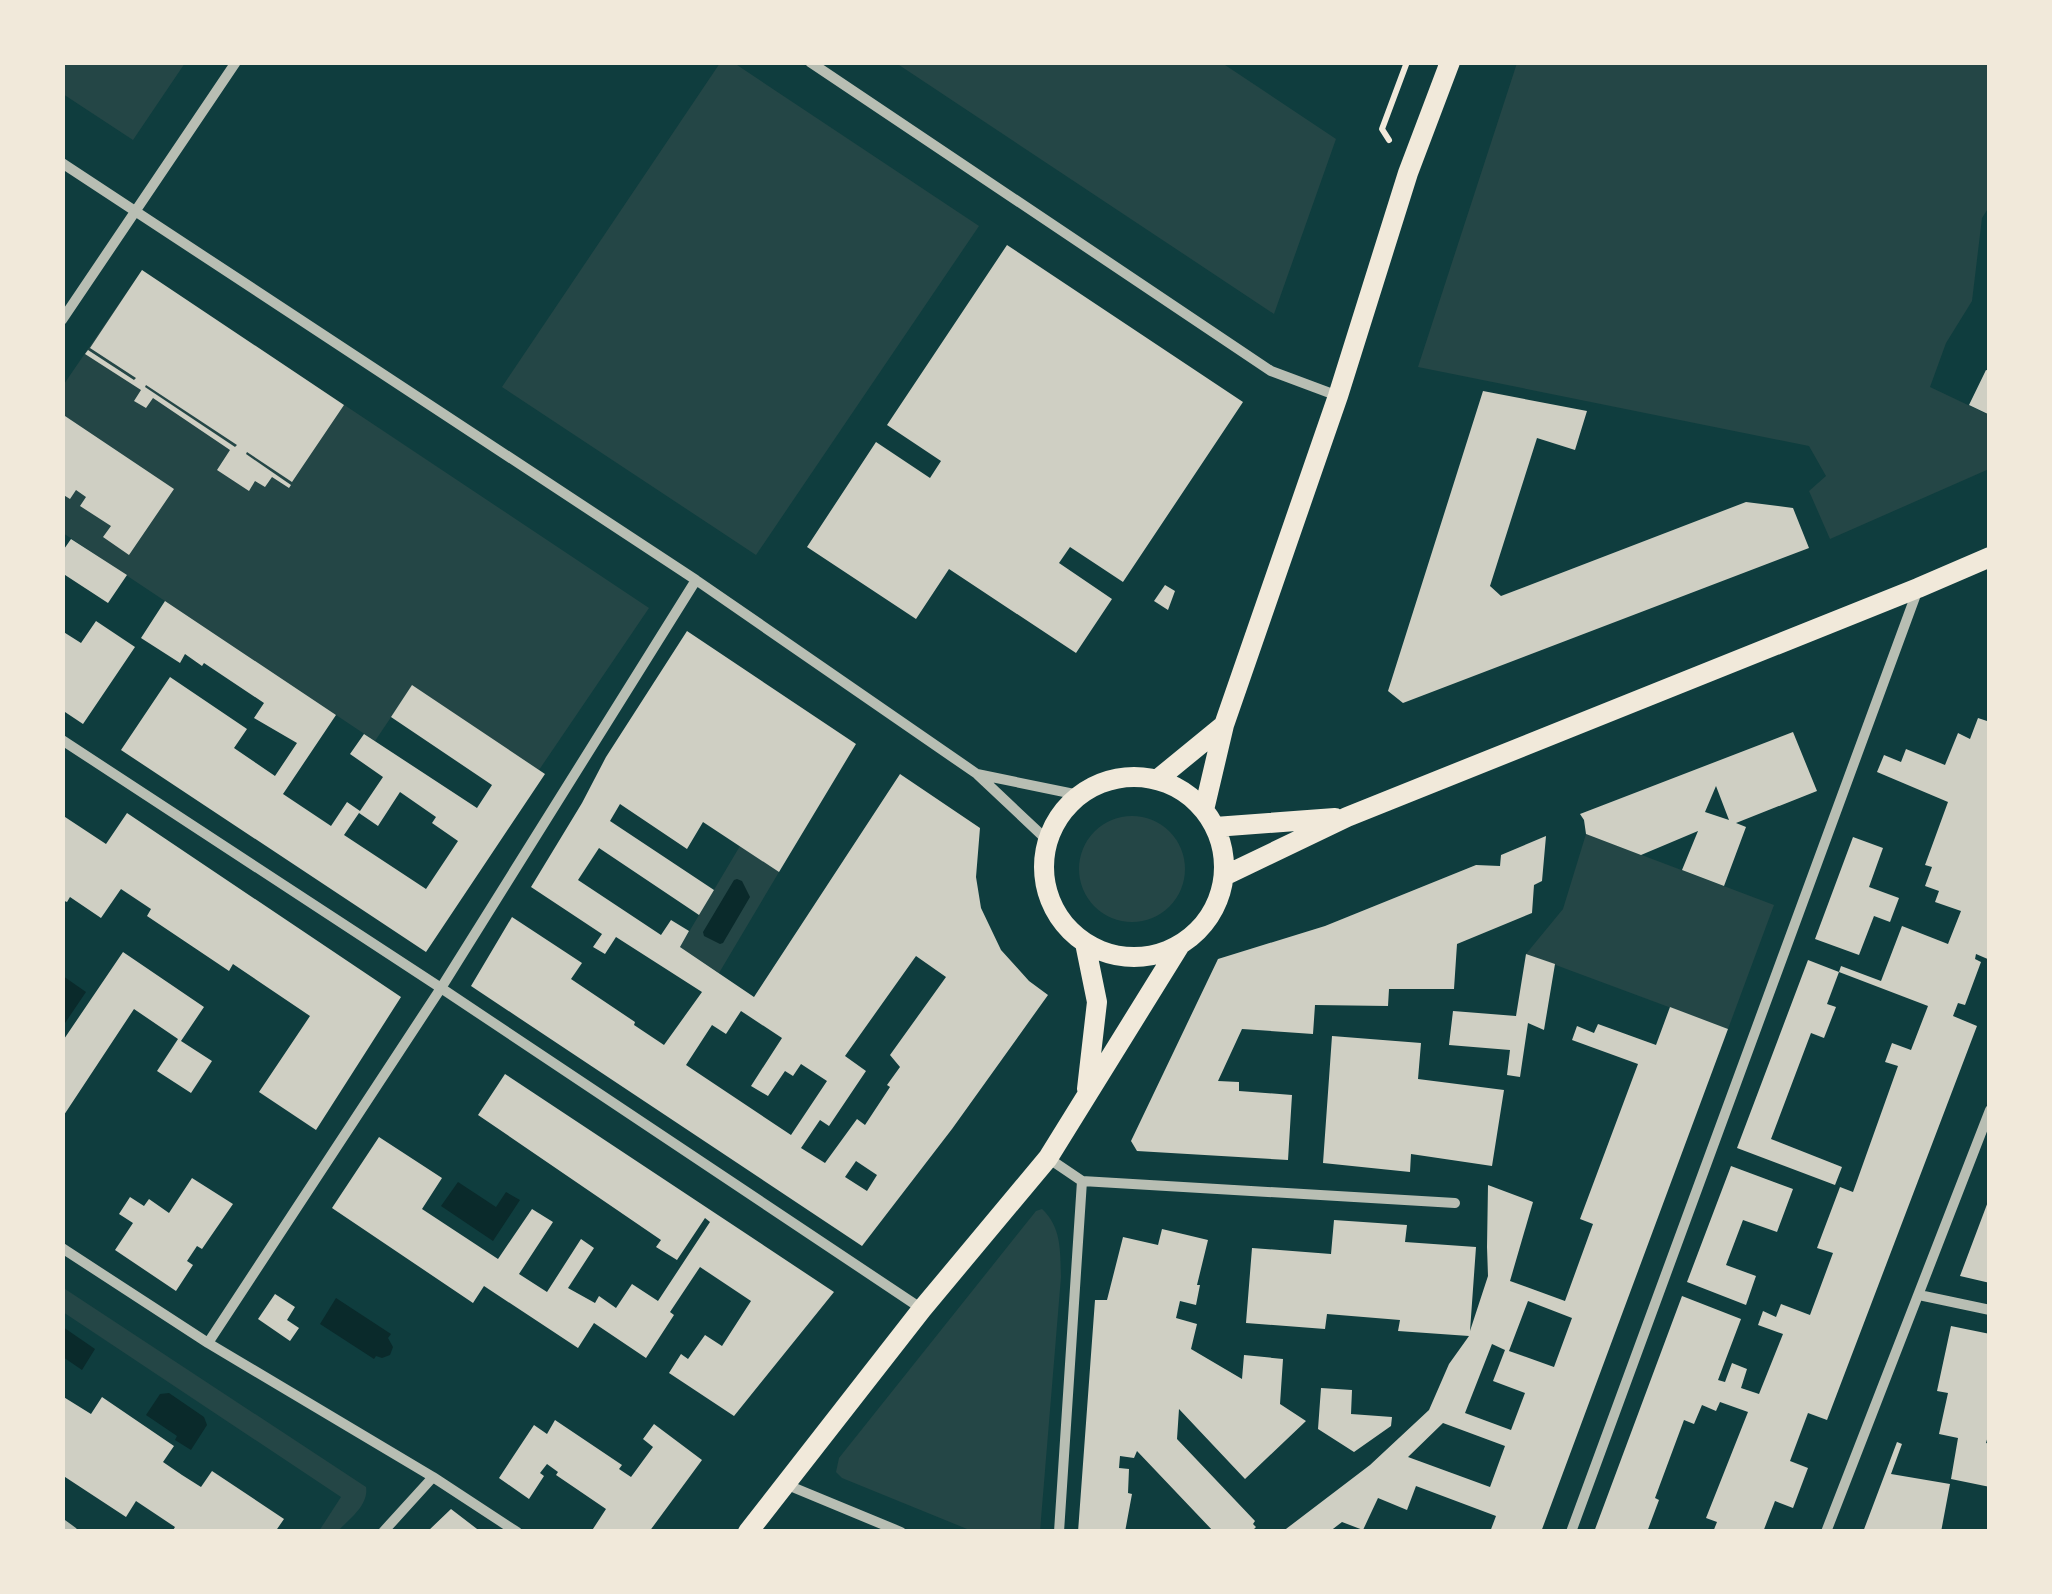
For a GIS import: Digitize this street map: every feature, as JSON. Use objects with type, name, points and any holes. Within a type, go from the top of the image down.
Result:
[{"type":"main road","points":[[1210,818],[1224,724],[1338,396],[1408,173],[1450,62]]},
{"type":"main road","points":[[1224,876],[1347,817],[1990,557]]},
{"type":"main road","points":[[1158,780],[1224,724]]},
{"type":"main road","points":[[1130,777],[1158,780],[1183,792],[1210,818],[1223,851],[1220,897],[1197,932],[1180,945],[1157,954],[1132,957],[1108,953],[1085,943],[1064,924],[1049,898],[1043,869],[1047,840],[1060,815],[1079,796],[1103,782],[1130,777]]},
{"type":"main road","points":[[1210,818],[1347,817]]},
{"type":"main road","points":[[1085,943],[1097,1002],[1086,1099]]},
{"type":"main road","points":[[748,1532],[922,1310],[1048,1158],[1180,945]]},
{"type":"street","points":[[62,320],[236,62]]},
{"type":"street","points":[[810,62],[1272,372],[1338,396]]},
{"type":"street","points":[[62,162],[696,580],[976,774],[1047,840]]},
{"type":"street","points":[[208,1343],[441,988],[696,580]]},
{"type":"street","points":[[1571,1532],[1918,588]]},
{"type":"street","points":[[62,740],[922,1310]]},
{"type":"street","points":[[976,774],[1079,796]]},
{"type":"street","points":[[1826,1532],[1990,1110]]},
{"type":"street","points":[[1048,1158],[1082,1181],[1456,1202]]},
{"type":"street","points":[[1059,1532],[1082,1181]]},
{"type":"street","points":[[62,1248],[208,1343],[433,1477],[517,1532]]},
{"type":"street","points":[[1919,1295],[1990,1310]]},
{"type":"street","points":[[382,1532],[433,1477]]},
{"type":"street","points":[[784,1484],[901,1532]]},
{"type":"street","points":[[62,1524],[73,1532]]},
{"type":"shaded area","points":[[62,63],[185,63],[133,140],[63,94]]},
{"type":"shaded area","points":[[720,63],[734,63],[979,226],[756,555],[502,387]]},
{"type":"shaded area","points":[[896,63],[1222,63],[1336,139],[1274,314]]},
{"type":"shaded area","points":[[1517,63],[1989,63],[1989,207],[1982,218],[1972,301],[1946,343],[1930,387],[1989,415],[1989,469],[1830,539],[1809,491],[1826,476],[1809,446],[1418,367]]},
{"type":"shaded area","points":[[142,270],[649,608],[539,770],[412,686],[375,741],[63,533],[62,387]]},
{"type":"shaded area","points":[[1132,816],[1152,820],[1170,831],[1181,849],[1185,869],[1181,889],[1170,907],[1152,918],[1132,922],[1112,918],[1094,907],[1083,889],[1079,869],[1083,849],[1094,831],[1112,820]]},
{"type":"shaded area","points":[[1586,834],[1774,905],[1728,1029],[1526,954],[1563,909]]},
{"type":"shaded area","points":[[740,846],[779,872],[719,973],[680,947]]},
{"type":"shaded area","points":[[737,879],[750,897],[720,944],[703,932]]},
{"type":"shaded area","points":[[63,976],[86,992],[63,1026]]},
{"type":"shaded area","points":[[458,1182],[496,1207],[506,1192],[520,1200],[493,1241],[441,1206]]},
{"type":"shaded area","points":[[1042,1209],[1057,1232],[1061,1277],[1040,1531],[972,1531],[842,1478],[836,1472],[839,1458],[1036,1211]]},
{"type":"shaded area","points":[[62,1287],[366,1487],[357,1511],[338,1531],[319,1531],[341,1497],[63,1312]]},
{"type":"shaded area","points":[[336,1298],[391,1334],[390,1355],[374,1359],[320,1324]]},
{"type":"shaded area","points":[[63,1327],[95,1349],[82,1370],[63,1357]]},
{"type":"shaded area","points":[[169,1393],[204,1417],[207,1425],[191,1450],[146,1415],[160,1394]]},
{"type":"building","points":[[1007,245],[1243,402],[1123,582],[1070,547],[1059,563],[1112,599],[1076,653],[949,569],[916,619],[807,547],[876,442],[930,478],[941,461],[887,425]]},
{"type":"building","points":[[142,270],[344,405],[292,482],[247,452],[291,485],[289,488],[272,477],[265,487],[255,481],[249,491],[217,470],[230,450],[153,398],[146,408],[134,401],[141,390],[85,354],[88,350],[136,378],[90,348]],"holes":[[[146,385],[237,445],[235,447]]]},
{"type":"building","points":[[1986,370],[1990,371],[1990,415],[1969,405]]},
{"type":"building","points":[[1483,391],[1587,411],[1575,450],[1537,438],[1490,586],[1501,596],[1746,502],[1793,508],[1809,548],[1403,703],[1388,691]]},
{"type":"building","points":[[62,414],[174,489],[129,555],[103,537],[111,526],[80,506],[86,497],[76,490],[70,499],[62,494]]},
{"type":"building","points":[[71,539],[127,575],[108,603],[62,573],[62,552]]},
{"type":"building","points":[[1165,585],[1175,591],[1168,610],[1154,601]]},
{"type":"building","points":[[165,601],[336,715],[283,794],[331,826],[347,802],[360,811],[383,777],[350,754],[364,734],[477,808],[492,785],[391,717],[412,685],[545,774],[426,952],[121,750],[170,677],[247,729],[234,748],[275,776],[297,743],[254,718],[264,703],[204,663],[202,666],[185,654],[180,663],[141,638]],"holes":[[[400,792],[436,817],[432,823],[458,841],[426,889],[344,835],[359,813],[378,826]]]},
{"type":"building","points":[[96,621],[135,647],[83,724],[62,710],[62,631],[81,643]]},
{"type":"building","points":[[687,631],[856,744],[779,872],[703,822],[687,849],[620,804],[610,821],[714,890],[699,915],[599,848],[578,880],[661,935],[671,920],[689,931],[680,947],[754,997],[900,774],[980,828],[976,877],[981,908],[1001,950],[1029,981],[1048,995],[862,1246],[471,986],[512,917],[582,963],[571,979],[664,1045],[702,992],[616,937],[605,954],[593,947],[602,934],[531,887],[606,757]],"holes":[[[916,956],[946,977],[890,1055],[900,1067],[887,1085],[890,1087],[865,1125],[857,1119],[825,1163],[801,1148],[820,1120],[829,1126],[866,1071],[845,1056]],[[741,1011],[782,1038],[751,1086],[768,1096],[785,1071],[793,1076],[801,1064],[827,1081],[791,1135],[686,1065],[712,1025],[726,1034]],[[856,1161],[877,1175],[867,1191],[845,1177]]]},
{"type":"building","points":[[1978,718],[1990,722],[1990,960],[1976,954],[1975,959],[1981,962],[1965,1005],[1958,1003],[1953,1016],[1977,1026],[1827,1420],[1808,1413],[1790,1461],[1808,1468],[1793,1508],[1775,1501],[1763,1532],[1713,1532],[1717,1522],[1706,1518],[1748,1412],[1720,1402],[1716,1411],[1702,1405],[1694,1424],[1684,1420],[1655,1498],[1659,1500],[1647,1532],[1594,1532],[1682,1296],[1741,1319],[1718,1380],[1725,1382],[1732,1363],[1747,1369],[1741,1388],[1759,1394],[1783,1334],[1758,1325],[1763,1311],[1776,1317],[1781,1304],[1810,1315],[1833,1253],[1817,1248],[1840,1187],[1853,1192],[1898,1066],[1885,1062],[1892,1043],[1911,1050],[1928,1006],[1839,972],[1841,966],[1881,981],[1902,926],[1948,944],[1961,911],[1935,902],[1939,891],[1925,886],[1932,867],[1925,865],[1948,802],[1877,772],[1884,755],[1901,762],[1906,749],[1945,765],[1958,733],[1970,739]]},
{"type":"building","points":[[1793,732],[1817,791],[1736,823],[1746,827],[1724,886],[1682,870],[1698,831],[1641,855],[1586,834],[1580,814]],"holes":[[[1716,786],[1729,820],[1705,812]]]},
{"type":"building","points":[[127,813],[401,997],[316,1130],[259,1092],[310,1016],[233,964],[229,971],[147,916],[151,909],[121,889],[101,918],[70,897],[67,902],[62,900],[62,815],[106,844]]},
{"type":"building","points":[[1546,836],[1542,881],[1534,885],[1532,913],[1457,944],[1454,989],[1389,989],[1388,1006],[1315,1005],[1313,1034],[1242,1029],[1218,1081],[1239,1082],[1239,1091],[1292,1095],[1288,1160],[1137,1151],[1131,1141],[1218,959],[1325,926],[1476,865],[1500,866],[1501,855]]},
{"type":"building","points":[[1853,837],[1883,848],[1869,887],[1899,898],[1890,922],[1874,916],[1859,955],[1815,939]]},
{"type":"building","points":[[123,952],[204,1007],[181,1041],[212,1061],[191,1093],[157,1071],[178,1039],[134,1009],[62,1118],[62,1042]]},
{"type":"building","points":[[1526,954],[1555,964],[1544,1030],[1528,1023],[1520,1077],[1507,1075],[1510,1050],[1449,1045],[1453,1011],[1516,1016]]},
{"type":"building","points":[[1808,960],[1839,972],[1827,1004],[1836,1007],[1824,1038],[1811,1033],[1771,1139],[1842,1167],[1835,1185],[1737,1148]]},
{"type":"building","points":[[1670,1007],[1728,1029],[1541,1532],[1490,1532],[1496,1516],[1416,1486],[1407,1510],[1378,1498],[1363,1530],[1342,1522],[1329,1532],[1282,1532],[1370,1465],[1429,1410],[1449,1364],[1469,1336],[1398,1331],[1400,1320],[1327,1314],[1325,1329],[1246,1323],[1252,1248],[1331,1254],[1334,1220],[1407,1225],[1405,1242],[1476,1247],[1470,1331],[1488,1276],[1488,1185],[1533,1202],[1510,1281],[1565,1301],[1593,1224],[1580,1219],[1638,1064],[1572,1040],[1577,1026],[1594,1033],[1598,1024],[1656,1045]],"holes":[[[1528,1301],[1572,1318],[1554,1367],[1509,1351]],[[1492,1344],[1505,1350],[1493,1381],[1525,1393],[1511,1430],[1465,1413]],[[1443,1423],[1505,1446],[1490,1487],[1408,1457]]]},
{"type":"building","points":[[1332,1036],[1421,1043],[1418,1079],[1504,1090],[1492,1166],[1411,1154],[1410,1172],[1323,1163]]},
{"type":"building","points":[[505,1074],[834,1292],[734,1416],[669,1373],[681,1354],[688,1359],[705,1335],[722,1346],[751,1301],[700,1267],[646,1358],[594,1323],[578,1348],[484,1286],[473,1303],[332,1208],[379,1137],[442,1178],[422,1209],[498,1259],[532,1209],[553,1222],[519,1274],[547,1292],[581,1239],[594,1248],[568,1288],[595,1303],[599,1296],[616,1308],[632,1284],[658,1301],[710,1222],[705,1218],[677,1260],[656,1247],[661,1240],[478,1115]]},
{"type":"building","points":[[1731,1166],[1793,1189],[1777,1232],[1743,1220],[1726,1265],[1756,1276],[1746,1305],[1687,1282]]},
{"type":"building","points":[[192,1178],[233,1204],[202,1249],[197,1246],[187,1261],[193,1265],[176,1291],[115,1250],[133,1223],[119,1214],[130,1197],[144,1206],[149,1199],[169,1213]]},
{"type":"building","points":[[1990,1199],[1990,1283],[1960,1276]]},
{"type":"building","points":[[1162,1229],[1208,1240],[1196,1305],[1180,1301],[1176,1318],[1197,1324],[1191,1349],[1242,1379],[1244,1355],[1283,1359],[1280,1404],[1306,1421],[1245,1479],[1179,1409],[1177,1439],[1255,1521],[1251,1532],[1214,1532],[1137,1451],[1134,1458],[1120,1456],[1119,1468],[1129,1469],[1128,1493],[1132,1494],[1125,1532],[1078,1532],[1095,1300],[1107,1300],[1123,1237],[1158,1245]]},
{"type":"building","points":[[275,1294],[295,1307],[287,1320],[299,1328],[290,1341],[258,1319]]},
{"type":"building","points":[[1951,1326],[1990,1334],[1990,1429],[1986,1443],[1990,1444],[1990,1487],[1951,1479],[1958,1438],[1939,1434],[1948,1393],[1937,1391]]},
{"type":"building","points":[[1321,1388],[1352,1390],[1351,1414],[1392,1417],[1391,1426],[1354,1452],[1318,1429]]},
{"type":"building","points":[[62,1396],[91,1414],[102,1397],[174,1446],[163,1462],[182,1475],[201,1487],[212,1471],[284,1519],[275,1532],[172,1532],[175,1527],[136,1501],[126,1517],[62,1475]]},
{"type":"building","points":[[555,1420],[622,1465],[619,1469],[631,1477],[653,1447],[643,1439],[654,1424],[702,1460],[649,1532],[591,1532],[606,1509],[556,1475],[558,1472],[547,1464],[529,1499],[499,1478],[534,1425],[547,1434]]},
{"type":"building","points":[[1897,1442],[1902,1444],[1891,1474],[1950,1484],[1941,1532],[1863,1532]]},
{"type":"building","points":[[451,1509],[481,1532],[427,1532]]}]
